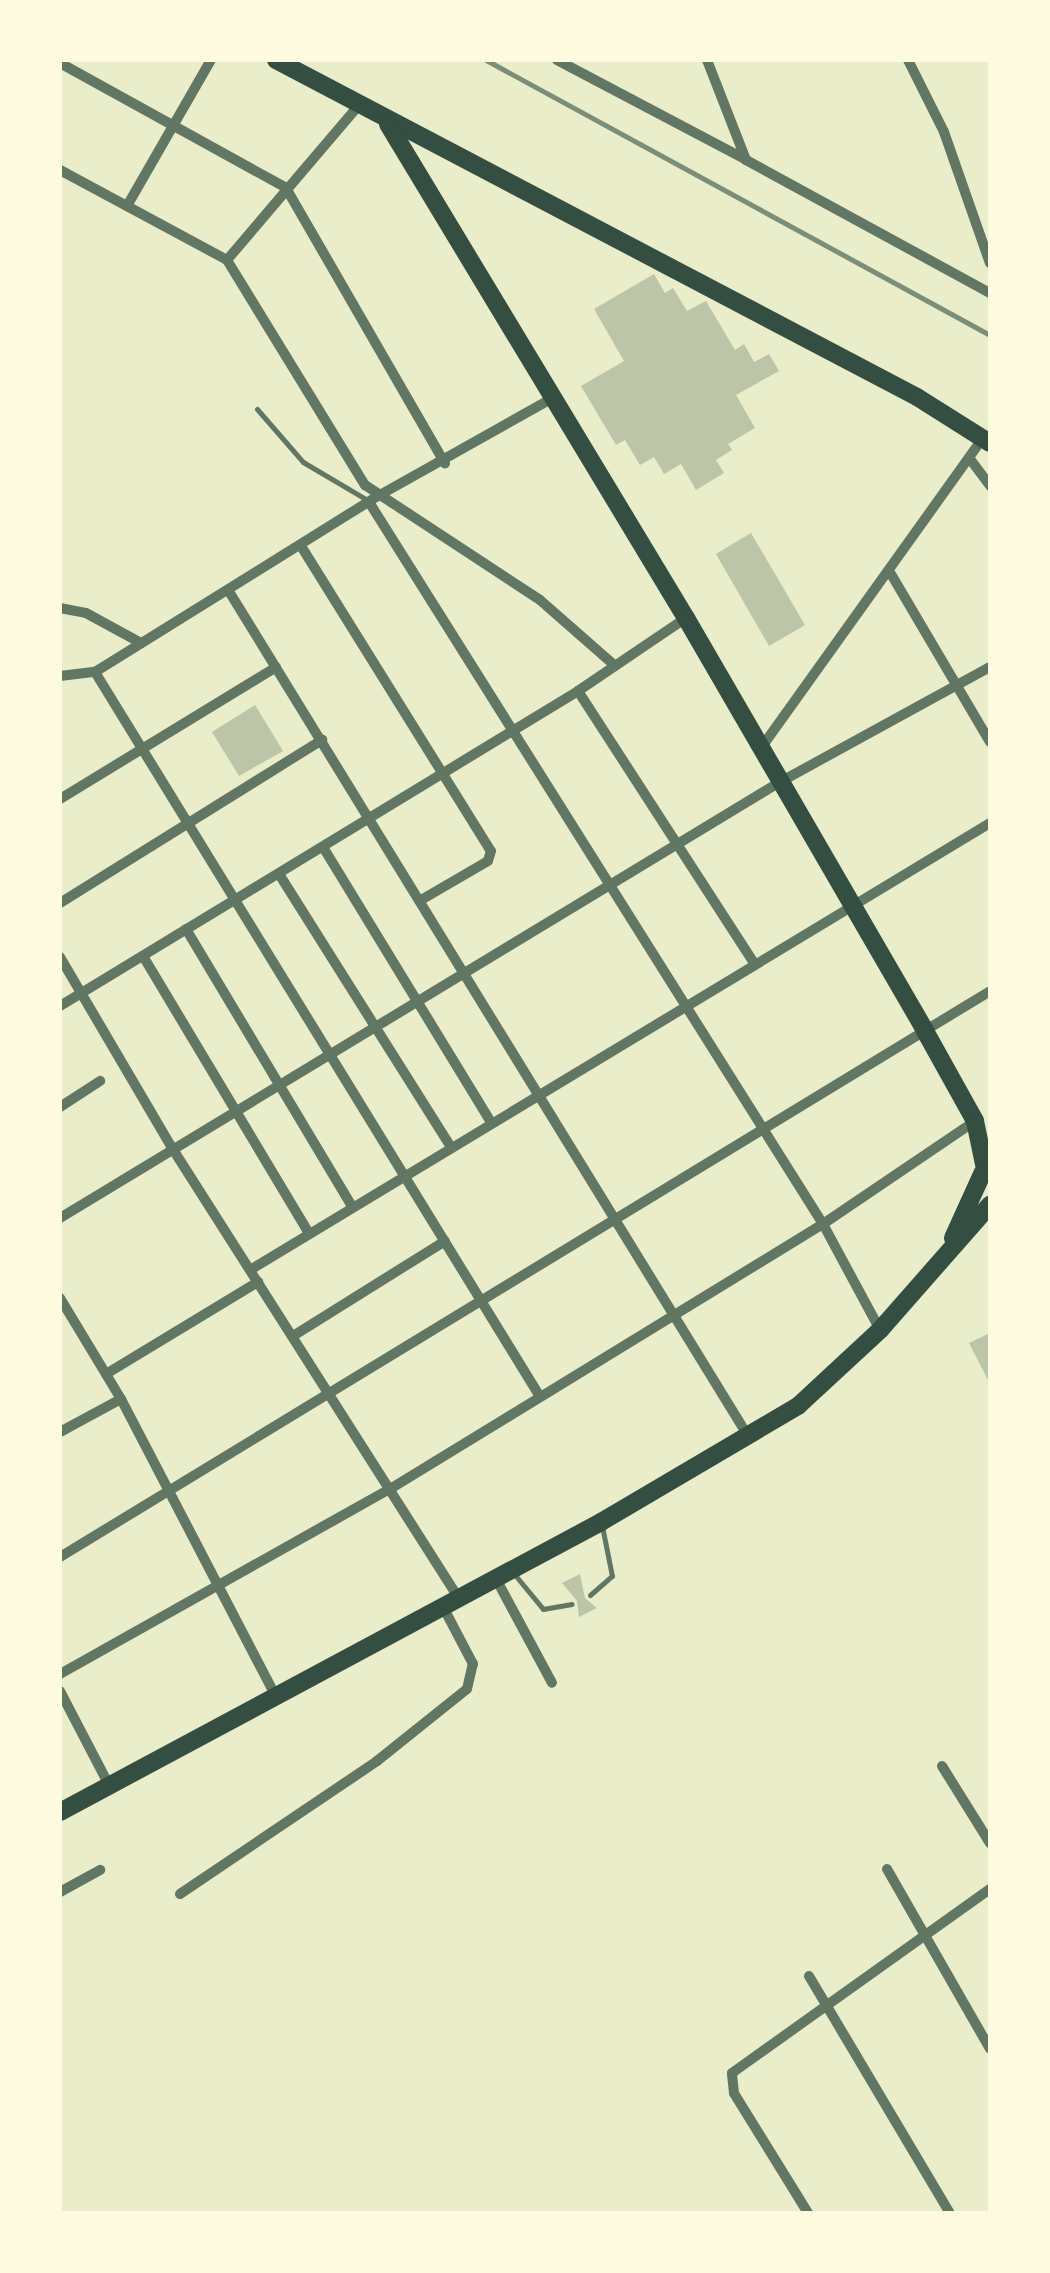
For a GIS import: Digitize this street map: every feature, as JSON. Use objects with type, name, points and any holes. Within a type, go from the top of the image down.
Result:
[{"type":"main road","points":[[276,60],[388,124],[986,440]]},
{"type":"main road","points":[[388,124],[550,400],[686,618],[925,1031],[975,1121],[990,1194]]},
{"type":"main road","points":[[975,1121],[990,1134]]},
{"type":"main road","points":[[951,1243],[986,1164]]},
{"type":"main road","points":[[60,1812],[276,1698],[449,1599],[602,1522],[798,1406],[880,1330],[951,1243],[990,1205]]},
{"type":"street","points":[[127,206],[211,60]]},
{"type":"street","points":[[557,60],[990,292]]},
{"type":"street","points":[[707,60],[746,160]]},
{"type":"street","points":[[908,60],[944,132],[990,263]]},
{"type":"street","points":[[60,76],[63,62],[286,188],[444,463]]},
{"type":"street","points":[[227,260],[358,106]]},
{"type":"street","points":[[60,170],[227,260],[684,1006],[823,1224],[880,1330]]},
{"type":"street","points":[[60,676],[95,672],[230,592],[374,499],[550,400]]},
{"type":"street","points":[[761,749],[986,440]]},
{"type":"street","points":[[970,459],[990,486]]},
{"type":"street","points":[[374,499],[482,558],[613,664]]},
{"type":"street","points":[[301,546],[491,851],[488,861],[422,900]]},
{"type":"street","points":[[891,574],[990,742]]},
{"type":"street","points":[[230,592],[748,1437]]},
{"type":"street","points":[[60,608],[86,614],[141,644]]},
{"type":"street","points":[[60,1006],[514,726],[578,691],[686,618]]},
{"type":"street","points":[[60,783],[64,797],[276,667]]},
{"type":"street","points":[[60,1218],[335,1057],[780,782],[990,667]]},
{"type":"street","points":[[95,672],[335,1057],[539,1395]]},
{"type":"street","points":[[578,691],[680,842],[754,963]]},
{"type":"street","points":[[60,904],[191,826],[322,740]]},
{"type":"street","points":[[250,1270],[990,823]]},
{"type":"street","points":[[323,847],[491,1122]]},
{"type":"street","points":[[278,874],[450,1146]]},
{"type":"street","points":[[186,929],[284,1085],[352,1206]]},
{"type":"street","points":[[142,956],[240,1112],[309,1233]]},
{"type":"street","points":[[60,958],[174,1152],[390,1489],[449,1599],[473,1664],[467,1689],[377,1761],[180,1894]]},
{"type":"street","points":[[60,1557],[332,1397],[990,991]]},
{"type":"street","points":[[60,1107],[100,1081]]},
{"type":"street","points":[[60,1674],[390,1489],[823,1224],[975,1121]]},
{"type":"street","points":[[292,1336],[445,1241]]},
{"type":"street","points":[[106,1374],[258,1282]]},
{"type":"street","points":[[61,1304],[106,1374],[276,1698]]},
{"type":"street","points":[[60,1432],[120,1400]]},
{"type":"street","points":[[503,1572],[552,1683]]},
{"type":"street","points":[[60,1691],[109,1785]]},
{"type":"street","points":[[942,1766],[990,1843]]},
{"type":"street","points":[[887,1869],[990,2049]]},
{"type":"street","points":[[60,1892],[100,1870]]},
{"type":"street","points":[[808,2213],[730,2081],[738,2065],[990,1889]]},
{"type":"street","points":[[809,1976],[950,2213]]},
{"type":"lane","points":[[257,409],[303,462],[374,499]]},
{"type":"lane","points":[[590,1595],[612,1576],[602,1522]]},
{"type":"lane","points":[[503,1572],[543,1609],[572,1604]]},
{"type":"building","points":[[654,274],[665,293],[673,288],[687,311],[706,301],[735,350],[744,344],[754,362],[769,354],[779,371],[736,395],[755,428],[728,444],[732,450],[716,460],[724,473],[696,490],[681,464],[664,474],[654,457],[640,465],[625,440],[616,445],[581,386],[624,361],[594,309]]},
{"type":"building","points":[[751,533],[805,625],[769,646],[716,554]]},
{"type":"building","points":[[255,705],[283,751],[239,776],[212,732]]},
{"type":"building","points":[[990,1333],[990,1384],[969,1343]]},
{"type":"building","points":[[580,1574],[585,1598],[597,1608],[579,1617],[577,1601],[562,1583]]},
{"type":"railway","points":[[486,60],[990,335]]}]
